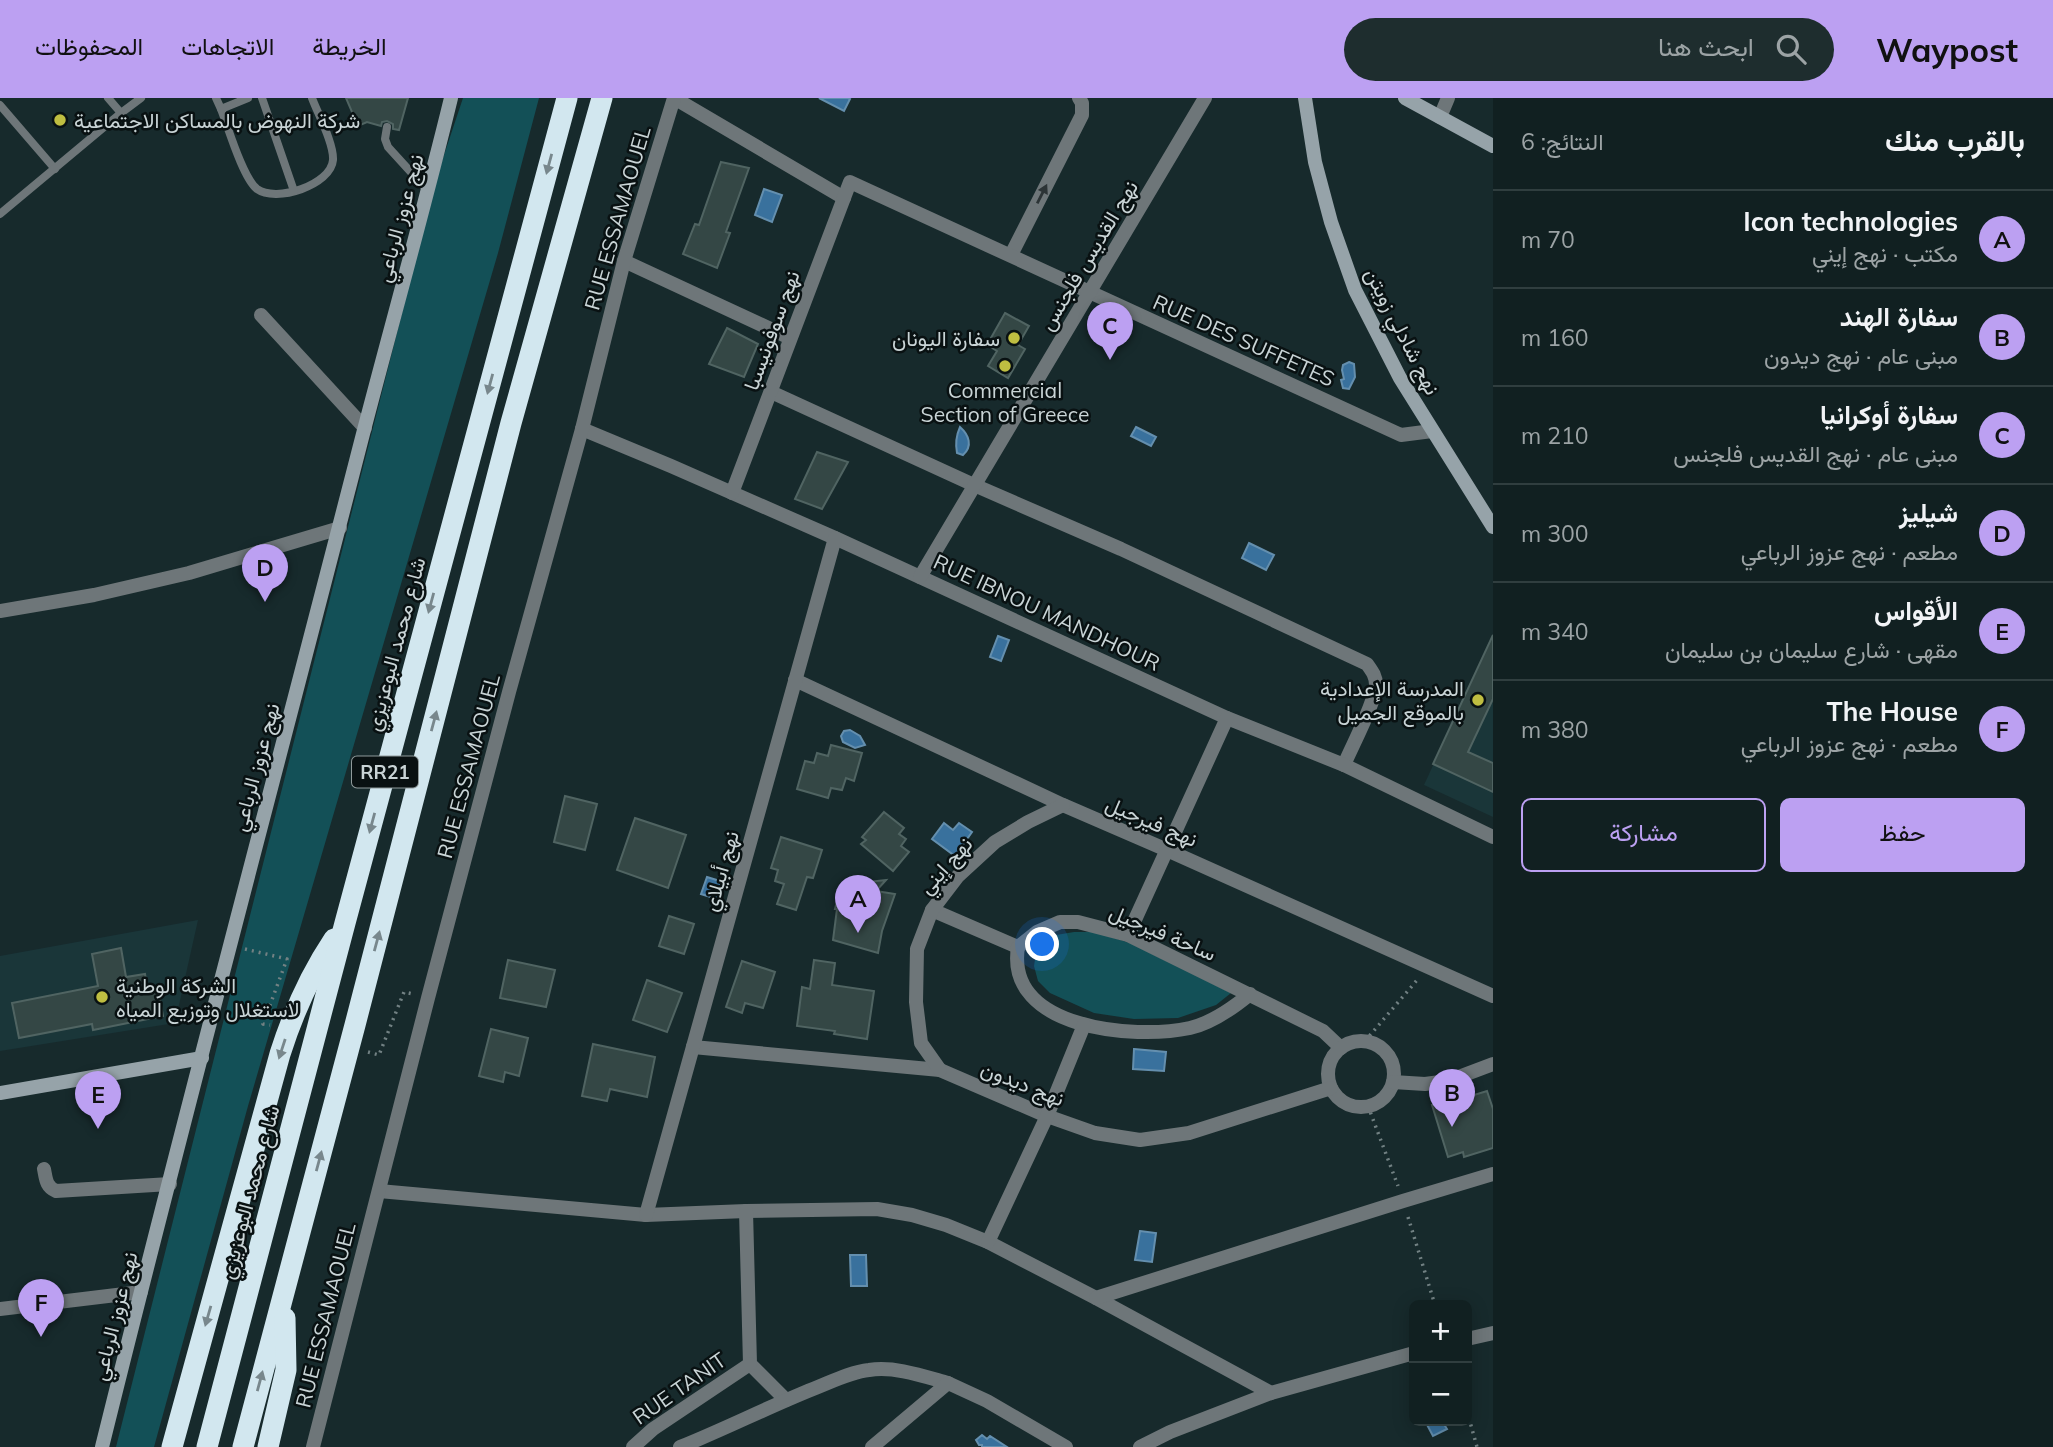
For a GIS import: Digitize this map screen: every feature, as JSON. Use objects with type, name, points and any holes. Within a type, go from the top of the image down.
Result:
[{"type":"highway","name":"شارع محمد البوعزيزي","points":[[207,1447],[567,98]]},
{"type":"highway","name":"RR21","points":[[243,1447],[511,423],[602,98]]},
{"type":"highway","points":[[172,1447],[284,1042],[306,986],[345,923]]},
{"type":"highway","points":[[268,1447],[286,1370],[284,1292]]},
{"type":"street","name":"نهج عزوز الرباعي","points":[[103,1447],[229,946],[429,191],[451,98]]},
{"type":"street","points":[[674,98],[844,198]]},
{"type":"street","name":"RUE ESSAMAOUEL","points":[[313,1447],[624,261],[674,98]]},
{"type":"street","points":[[1011,255],[1082,115],[1079,98]]},
{"type":"street","name":"نهج القديس فلجنس","points":[[920,577],[1205,98]]},
{"type":"street","name":"نهج شادلي زويتن","points":[[1305,98],[1315,162],[1355,290],[1400,378],[1493,527]]},
{"type":"street","points":[[1405,98],[1493,146]]},
{"type":"street","points":[[1440,117],[1448,98]]},
{"type":"street","name":"RUE DES SUFFETES","points":[[850,182],[1401,435],[1432,431]]},
{"type":"street","name":"نهج سوفونيسبا","points":[[732,493],[850,182]]},
{"type":"street","points":[[624,261],[790,338]]},
{"type":"street","points":[[261,315],[365,428]]},
{"type":"street","points":[[771,391],[974,485],[1121,548],[1367,664],[1376,683],[1374,696],[1344,765]]},
{"type":"street","name":"RUE IBNOU MANDHOUR","points":[[582,429],[835,538],[1227,718],[1344,765],[1493,837]]},
{"type":"street","points":[[0,611],[94,595],[189,573],[340,528]]},
{"type":"street","name":"نهج أبيلاي","points":[[646,1215],[835,538]]},
{"type":"street","name":"نهج فيرجيل","points":[[795,680],[1062,805],[1493,996]]},
{"type":"street","points":[[1129,935],[1227,718]]},
{"type":"street","name":"نهج إيني","points":[[940,1070],[921,1043],[916,1002],[917,949],[933,910],[958,876],[995,842],[1062,805]]},
{"type":"street","points":[[933,910],[1018,947],[1016,962],[1024,988],[1036,1002],[1084,1025],[1122,1031],[1161,1032],[1192,1028],[1221,1015],[1250,994]]},
{"type":"street","name":"ساحة فيرجيل","points":[[1018,947],[1037,932],[1060,922],[1078,922],[1129,935],[1323,1031],[1340,1048]]},
{"type":"street","points":[[988,1242],[1084,1025]]},
{"type":"street","points":[[1365,1041],[1376,1044],[1385,1051],[1394,1071],[1393,1082],[1384,1097],[1368,1106],[1357,1106],[1337,1097],[1328,1077],[1329,1066],[1340,1048],[1365,1041]]},
{"type":"street","name":"نهج ديدون","points":[[693,1046],[940,1070],[1046,1116],[1095,1133],[1140,1140],[1189,1133],[1331,1088]]},
{"type":"street","points":[[0,1093],[202,1058]]},
{"type":"street","points":[[1393,1082],[1425,1084],[1448,1080],[1493,1064]]},
{"type":"street","points":[[44,1169],[47,1183],[56,1191],[170,1184]]},
{"type":"street","points":[[1096,1298],[1493,1174]]},
{"type":"street","points":[[379,1191],[646,1215],[877,1209],[912,1215],[946,1224],[988,1242],[1271,1393]]},
{"type":"street","points":[[746,1211],[750,1364],[786,1400]]},
{"type":"street","points":[[0,1309],[141,1292]]},
{"type":"street","points":[[1472,1338],[1493,1333]]},
{"type":"street","points":[[1140,1447],[1170,1432],[1271,1393],[1409,1354]]},
{"type":"street","name":"RUE TANIT","points":[[633,1447],[653,1429],[750,1364]]},
{"type":"street","points":[[680,1447],[846,1376],[868,1370],[888,1369],[948,1383],[987,1401],[1066,1447]]},
{"type":"street","points":[[872,1447],[948,1383]]},
{"type":"lane","points":[[108,98],[121,113]]},
{"type":"lane","points":[[0,214],[141,98]]},
{"type":"lane","points":[[216,98],[251,183],[257,189],[272,195],[294,191],[324,178],[333,162],[332,149],[312,98]]},
{"type":"lane","points":[[221,109],[248,98]]},
{"type":"lane","points":[[262,98],[294,191]]},
{"type":"lane","points":[[0,105],[55,169]]},
{"type":"lane","points":[[387,127],[384,139],[388,147],[429,191]]},
{"type":"path","points":[[229,946],[287,959],[263,1024]]},
{"type":"path","points":[[1365,1041],[1429,967]]},
{"type":"path","points":[[379,1055],[404,992]]},
{"type":"path","points":[[1471,1426],[1477,1447]]},
{"type":"shaded area","points":[[463,98],[539,98],[498,253],[248,1106],[154,1447],[116,1447],[435,182]]},
{"type":"shaded area","points":[[819,98],[848,98],[850,99],[844,111]]},
{"type":"shaded area","points":[[764,189],[782,195],[772,222],[755,215]]},
{"type":"shaded area","points":[[1349,362],[1354,364],[1355,377],[1349,389],[1343,388],[1341,380],[1344,379],[1343,365]]},
{"type":"shaded area","points":[[960,427],[969,441],[963,455],[957,453],[956,449]]},
{"type":"shaded area","points":[[1136,427],[1156,437],[1151,446],[1131,436]]},
{"type":"shaded area","points":[[1249,543],[1274,555],[1266,570],[1242,558]]},
{"type":"shaded area","name":"المدرسة الإعدادية بالموقع الجميل","points":[[1493,635],[1493,817],[1424,785]]},
{"type":"shaded area","points":[[998,636],[1009,640],[1001,661],[990,657]]},
{"type":"shaded area","points":[[850,730],[860,736],[865,745],[855,748],[843,742],[841,736],[844,731]]},
{"type":"shaded area","points":[[944,823],[953,830],[959,823],[972,832],[955,856],[932,839]]},
{"type":"shaded area","points":[[707,877],[723,882],[717,899],[701,894]]},
{"type":"shaded area","points":[[198,920],[175,1023],[0,1051],[0,956]]},
{"type":"shaded area","points":[[1095,932],[1130,943],[1231,993],[1216,1005],[1178,1018],[1134,1019],[1094,1013],[1050,993],[1038,981],[1034,966],[1036,953],[1043,944],[1056,935]]},
{"type":"shaded area","points":[[1134,1049],[1166,1052],[1164,1071],[1133,1069]]},
{"type":"shaded area","points":[[1140,1231],[1156,1233],[1152,1262],[1135,1260]]},
{"type":"shaded area","points":[[850,1255],[866,1255],[867,1286],[851,1286]]},
{"type":"shaded area","points":[[1428,1426],[1445,1426],[1447,1429],[1433,1436]]},
{"type":"shaded area","points":[[982,1435],[987,1439],[990,1436],[1007,1447],[982,1447],[976,1440]]},
{"type":"building","points":[[346,98],[408,98],[399,130],[393,129],[393,124],[387,121],[382,122],[381,126],[367,122],[358,126]]},
{"type":"building","points":[[721,162],[749,168],[726,232],[730,233],[717,268],[683,254],[695,224],[699,225]]},
{"type":"building","points":[[1005,313],[1029,326],[1018,345],[1025,349],[1008,378],[988,366],[997,351],[987,345]]},
{"type":"building","points":[[727,328],[758,344],[744,377],[709,364]]},
{"type":"building","points":[[817,452],[848,462],[822,509],[795,499]]},
{"type":"building","name":"المدرسة الإعدادية بالموقع الجميل","points":[[1493,635],[1493,699],[1468,752],[1493,763],[1493,792],[1433,764]]},
{"type":"building","points":[[831,745],[862,753],[854,781],[846,778],[842,790],[831,788],[828,798],[797,789],[805,761],[814,763],[817,753],[828,756]]},
{"type":"building","points":[[565,796],[597,804],[585,850],[554,842]]},
{"type":"building","points":[[884,812],[904,828],[899,834],[906,839],[901,846],[909,852],[893,871],[861,844],[866,840],[862,837]]},
{"type":"building","points":[[635,818],[686,835],[668,888],[617,870]]},
{"type":"building","points":[[781,837],[822,850],[813,878],[807,877],[796,910],[777,904],[784,884],[775,881],[778,870],[771,868]]},
{"type":"building","points":[[886,880],[876,891],[895,894],[882,931],[878,953],[833,940],[835,909],[841,885]]},
{"type":"building","points":[[669,916],[694,924],[684,954],[659,946]]},
{"type":"building","name":"الشركة الوطنية لاستغلال وتوزيع المياه","points":[[121,948],[126,977],[145,974],[148,991],[158,989],[163,1016],[93,1030],[92,1024],[19,1038],[12,1003],[98,986],[92,954]]},
{"type":"building","points":[[508,960],[555,970],[546,1007],[500,998]]},
{"type":"building","points":[[814,960],[835,963],[832,985],[874,991],[867,1039],[797,1026],[802,987],[810,989]]},
{"type":"building","points":[[742,961],[775,972],[763,1008],[745,1003],[742,1013],[726,1007]]},
{"type":"building","points":[[647,980],[682,993],[667,1032],[633,1020]]},
{"type":"building","points":[[491,1029],[528,1038],[519,1076],[505,1072],[503,1082],[479,1076]]},
{"type":"building","points":[[593,1044],[655,1057],[647,1097],[610,1089],[607,1101],[582,1096]]},
{"type":"building","points":[[1487,1091],[1493,1109],[1493,1148],[1464,1157],[1463,1152],[1448,1157],[1432,1105]]},
{"type":"place","name":"شركة النهوض بالمساكن الاجتماعية","points":[[60,120]]},
{"type":"place","name":"سفارة اليونان","points":[[1014,338]]},
{"type":"place","name":"سفارة أوكرانيا","points":[[1110,360]]},
{"type":"place","name":"Commercial Section of Greece","points":[[1005,366]]},
{"type":"place","name":"شيليز","points":[[265,602]]},
{"type":"place","name":"المدرسة الإعدادية بالموقع الجميل","points":[[1478,700]]},
{"type":"place","name":"Icon technologies","points":[[858,933]]},
{"type":"place","name":"الشركة الوطنية لاستغلال وتوزيع المياه","points":[[102,997]]},
{"type":"place","name":"سفارة الهند","points":[[1452,1127]]},
{"type":"place","name":"الأقواس","points":[[98,1129]]},
{"type":"place","name":"The House","points":[[41,1337]]}]
